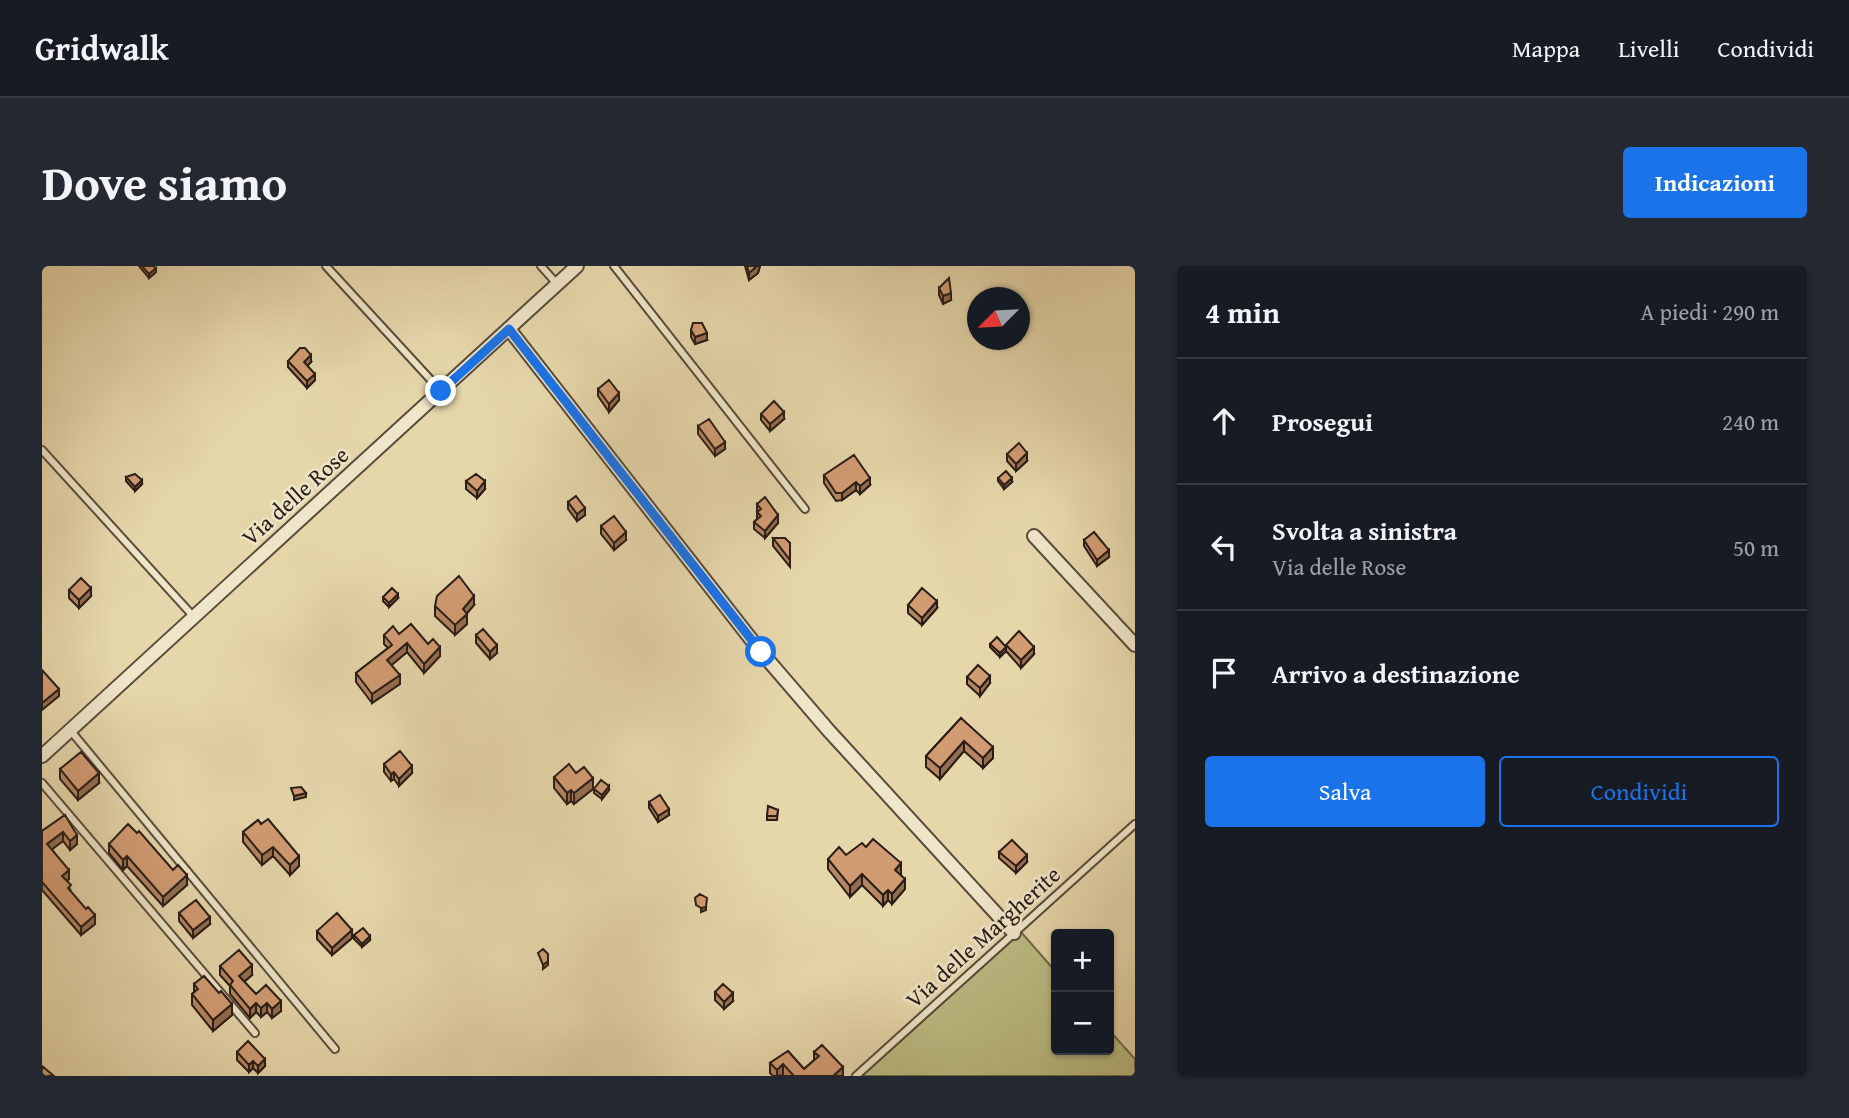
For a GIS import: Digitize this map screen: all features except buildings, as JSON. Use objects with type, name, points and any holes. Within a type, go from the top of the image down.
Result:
[{"type":"street","name":"Via delle Rose","points":[[42,756],[577,266]]},
{"type":"street","points":[[509,329],[761,652],[828,731],[1014,933]]},
{"type":"street","points":[[1034,536],[1135,645]]},
{"type":"lane","points":[[326,266],[441,391]]},
{"type":"lane","points":[[541,266],[557,284]]},
{"type":"lane","points":[[614,266],[805,509]]},
{"type":"lane","points":[[42,450],[194,617]]},
{"type":"lane","points":[[70,730],[335,1049]]},
{"type":"lane","points":[[42,783],[255,1033]]},
{"type":"lane","name":"Via delle Margherite","points":[[856,1076],[1135,824]]},
{"type":"green space","points":[[1021,932],[1051,966],[1051,1055],[1114,1055],[1114,1036],[1135,1059],[1135,1076],[862,1076]]},
{"type":"route","points":[[441,391],[509,329],[761,652]]}]
